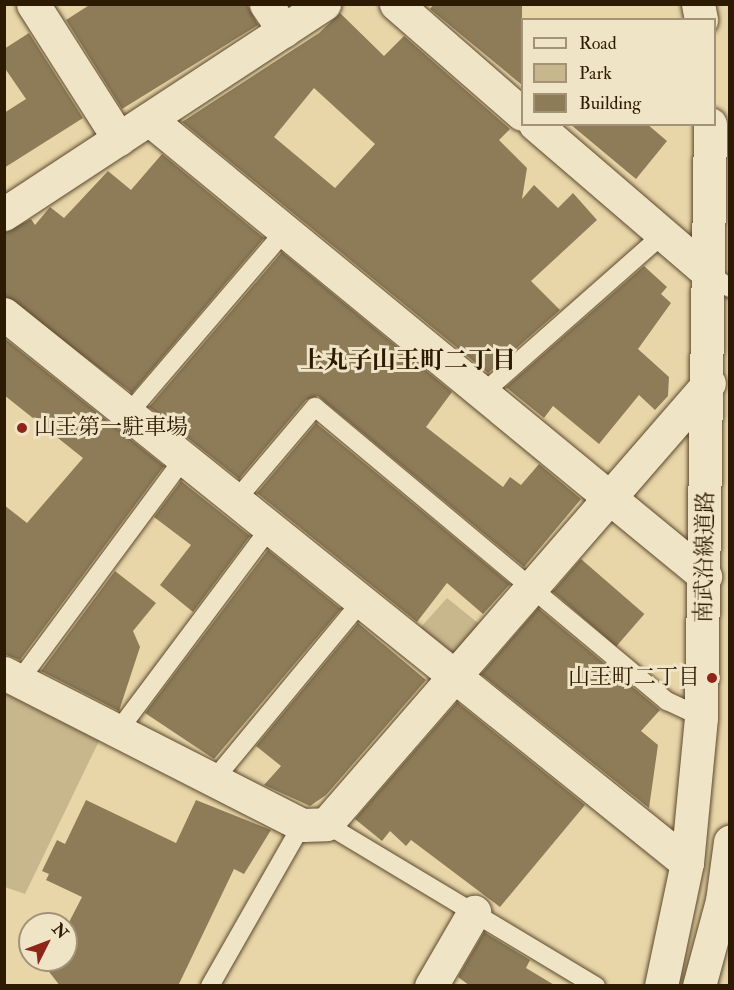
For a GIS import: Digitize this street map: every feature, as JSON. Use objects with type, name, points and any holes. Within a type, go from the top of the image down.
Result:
[{"type":"street","points":[[266,4],[284,31]]},
{"type":"street","points":[[4,214],[324,4]]},
{"type":"street","points":[[396,4],[521,113]]},
{"type":"street","points":[[44,9],[119,139]]},
{"type":"street","points":[[149,119],[705,576]]},
{"type":"street","points":[[537,126],[662,235],[717,279]]},
{"type":"street","name":"南武沿線道路","points":[[661,986],[687,863],[701,717],[709,382],[717,279],[710,126]]},
{"type":"street","points":[[4,314],[687,863]]},
{"type":"street","points":[[12,677],[212,782],[314,824],[531,587],[709,382]]},
{"type":"street","points":[[699,986],[726,904],[729,842]]},
{"type":"street","points":[[431,986],[474,912]]},
{"type":"lane","points":[[128,414],[285,231]]},
{"type":"lane","points":[[483,393],[662,235]]},
{"type":"lane","points":[[236,500],[315,407],[667,700],[701,717]]},
{"type":"lane","points":[[12,677],[184,458]]},
{"type":"lane","points":[[118,731],[270,528]]},
{"type":"lane","points":[[212,782],[362,601]]},
{"type":"lane","points":[[210,986],[314,824],[474,912],[596,986]]},
{"type":"green space","points":[[447,598],[483,627],[453,660],[412,637]]},
{"type":"green space","points":[[4,693],[99,741],[25,894],[5,887]]},
{"type":"building","points":[[91,4],[247,4],[258,25],[122,109],[66,20]]},
{"type":"building","points":[[434,4],[522,4],[521,84],[430,9]]},
{"type":"building","points":[[340,13],[384,56],[404,36],[510,129],[499,140],[527,168],[522,199],[534,185],[558,208],[573,193],[597,220],[531,281],[560,310],[488,373],[182,122],[319,33]],"holes":[[[314,88],[375,144],[335,188],[274,137]]]},
{"type":"building","points":[[29,33],[83,118],[4,168],[4,113],[26,99],[4,67],[4,49]]},
{"type":"building","points":[[572,126],[649,126],[667,141],[636,179]]},
{"type":"building","points":[[162,154],[264,238],[132,393],[4,296],[4,233],[31,219],[35,225],[50,207],[64,218],[108,171],[131,190]]},
{"type":"building","points":[[282,252],[452,392],[426,427],[503,487],[510,477],[521,485],[539,464],[581,499],[524,567],[318,396],[306,400],[239,479],[149,407]]},
{"type":"building","points":[[644,266],[667,287],[661,294],[671,303],[638,349],[669,377],[668,396],[655,410],[639,395],[599,444],[553,406],[544,418],[506,387]]},
{"type":"building","points":[[4,338],[164,466],[20,660],[4,654],[4,505],[27,523],[83,458],[4,395]]},
{"type":"building","points":[[316,423],[510,584],[483,614],[447,583],[417,622],[257,493]]},
{"type":"building","points":[[181,481],[250,536],[193,612],[160,585],[191,545],[154,517]]},
{"type":"building","points":[[268,550],[341,609],[214,759],[145,713]]},
{"type":"building","points":[[581,559],[644,614],[616,647],[553,591]]},
{"type":"building","points":[[115,571],[156,603],[133,631],[140,647],[119,711],[41,671]]},
{"type":"building","points":[[538,608],[660,710],[641,731],[658,745],[649,808],[481,674]]},
{"type":"building","points":[[358,623],[426,680],[326,795],[310,806],[264,785],[281,766],[256,746]]},
{"type":"building","points":[[457,702],[585,805],[500,907],[411,840],[406,846],[390,831],[382,841],[355,819]]},
{"type":"building","points":[[86,800],[176,843],[196,800],[271,830],[244,874],[234,869],[178,986],[60,986],[49,972],[78,972],[78,912],[74,912],[82,897],[46,880],[49,874],[42,871],[57,840],[65,844]]},
{"type":"building","points":[[484,932],[530,960],[526,968],[556,986],[470,986],[458,977]]},
{"type":"place","name":"山王第一駐車場","points":[[22,428]]},
{"type":"place","name":"山王町二丁目","points":[[712,678]]},
{"type":"district","name":"上丸子山王町二丁目","points":[[408,361]]}]
